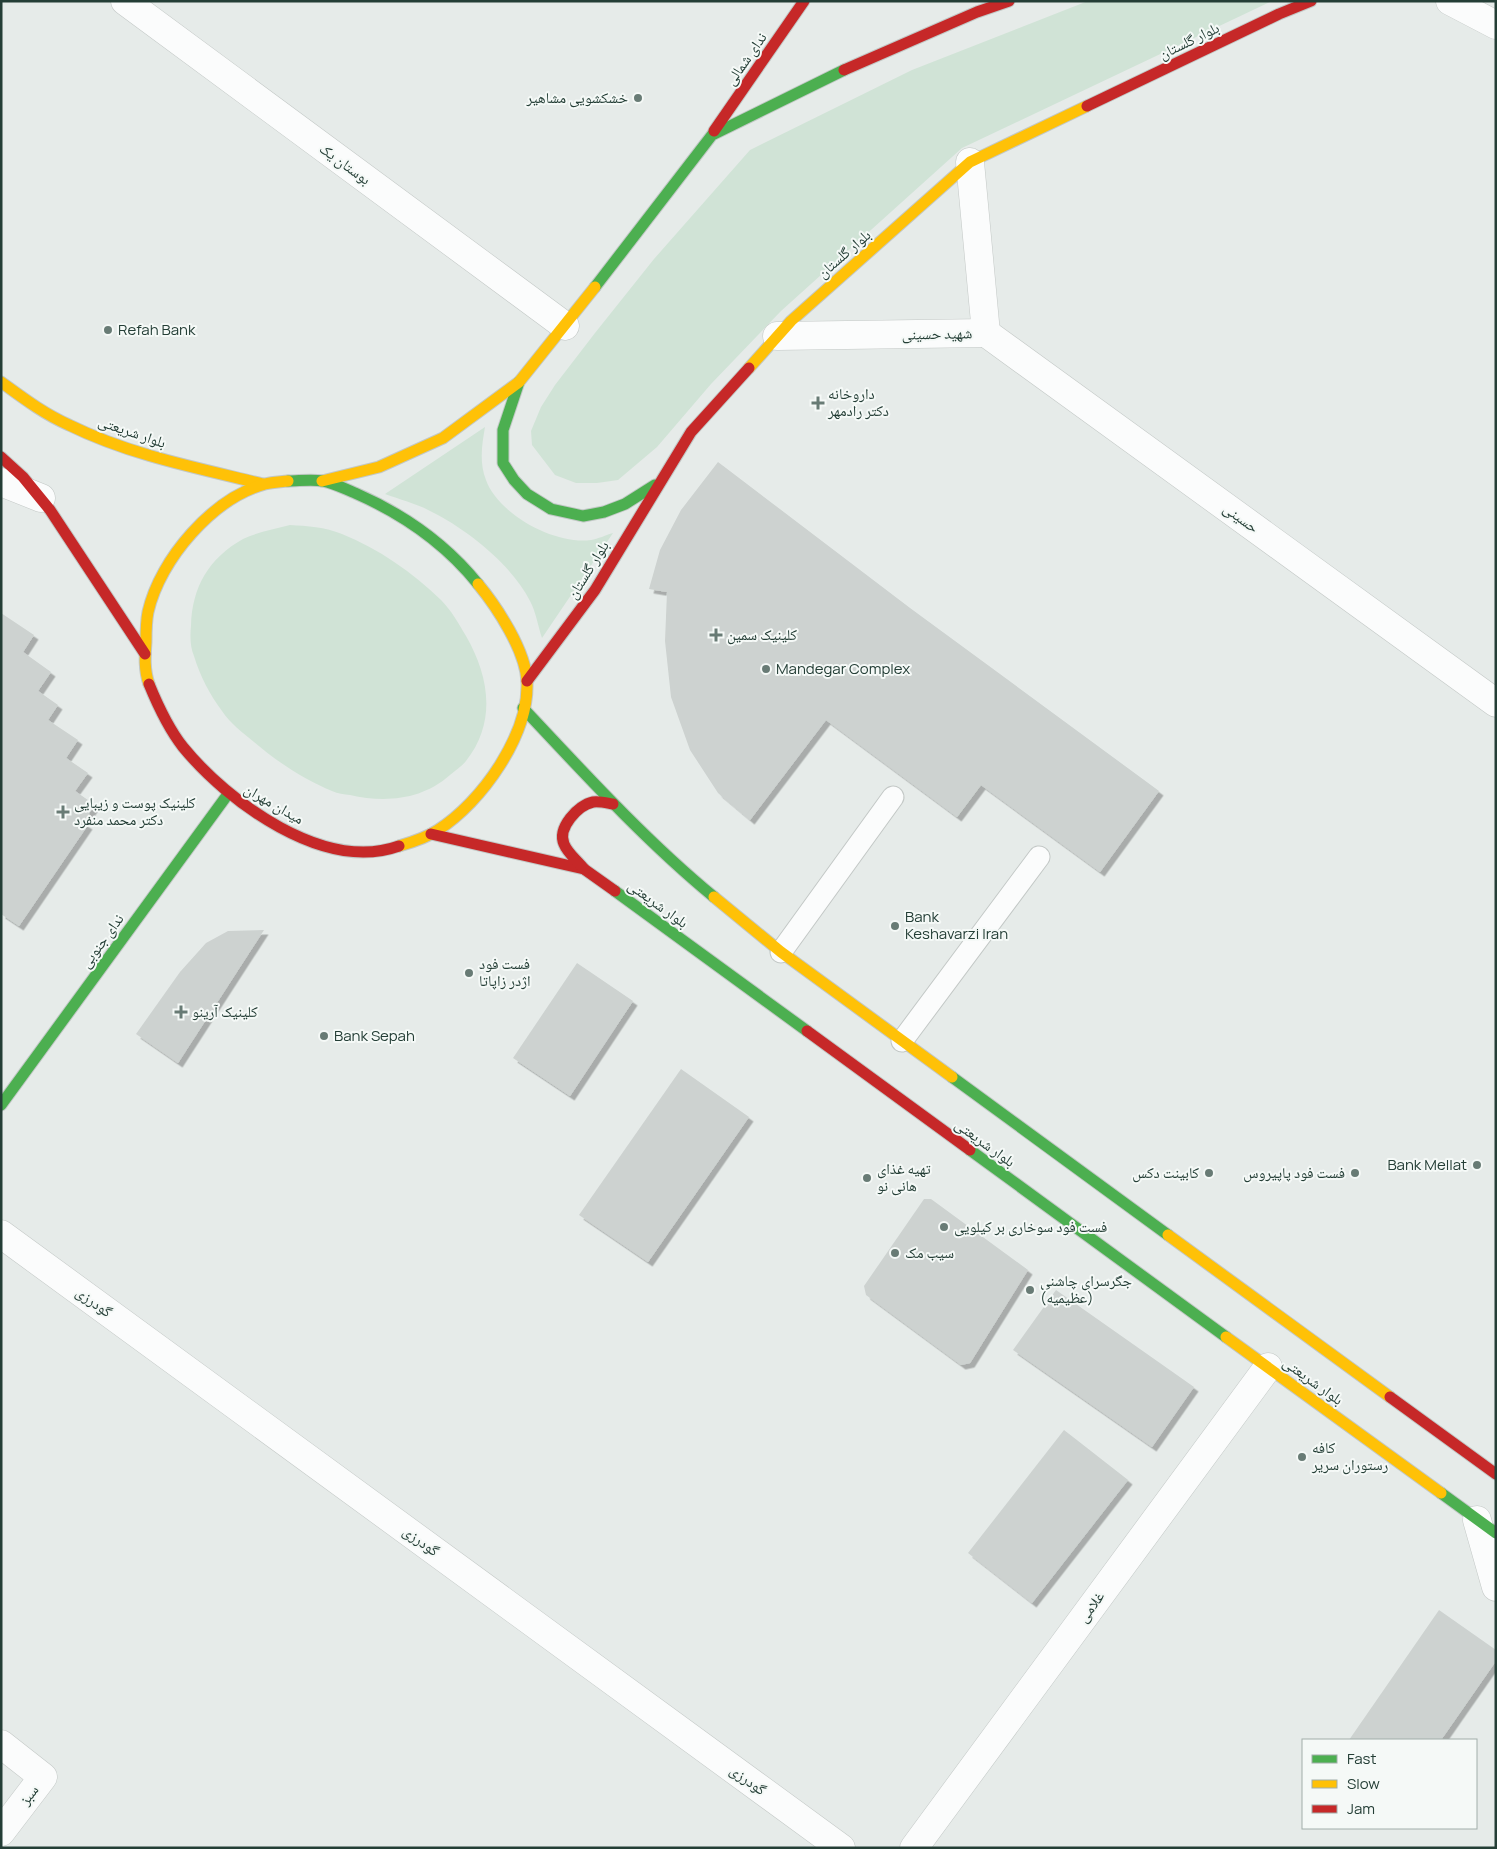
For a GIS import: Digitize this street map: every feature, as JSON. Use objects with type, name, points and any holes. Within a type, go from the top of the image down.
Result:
[{"type":"main road","name":"ندای شمالی","points":[[712,134],[804,1]]},
{"type":"main road","points":[[322,481],[379,467],[443,438],[519,382],[565,326],[712,134],[830,76],[977,12],[1009,1]]},
{"type":"main road","name":"بلوار گلستان","points":[[527,681],[595,590],[691,432],[790,321],[970,162],[1311,1]]},
{"type":"main road","name":"بلوار شریعتی","points":[[1,382],[42,411],[96,437],[150,456],[263,484]]},
{"type":"main road","points":[[519,382],[503,430],[503,462],[514,480],[527,494],[552,509],[583,516],[604,512],[625,504],[658,484]]},
{"type":"main road","points":[[1,457],[12,465],[41,498],[107,594],[145,654]]},
{"type":"main road","name":"میدان مهران","points":[[288,481],[322,481],[366,498],[409,520],[447,548],[485,590],[514,637],[527,681],[523,708],[515,736],[506,754],[485,786],[465,808],[431,834],[383,851],[351,850],[311,841],[279,828],[228,794],[188,753],[168,728],[155,702],[147,678],[145,654],[148,612],[157,585],[171,560],[188,537],[208,517],[231,500],[263,484],[288,481]]},
{"type":"main road","points":[[523,708],[613,804],[691,878],[781,952],[1496,1474]]},
{"type":"main road","name":"ندای جنوبی","points":[[1,1105],[228,794]]},
{"type":"main road","points":[[584,869],[563,843],[562,833],[571,817],[593,801],[613,804]]},
{"type":"main road","name":"بلوار شریعتی","points":[[431,834],[584,869],[1486,1526]]},
{"type":"street","name":"بوستان یک","points":[[125,1],[565,326]]},
{"type":"street","points":[[1450,1],[1496,25]]},
{"type":"street","name":"شهید حسینی","points":[[777,336],[986,333],[970,162]]},
{"type":"street","name":"حسینی","points":[[986,333],[1496,703]]},
{"type":"street","points":[[1,482],[41,498]]},
{"type":"street","name":"گودرزی","points":[[1,1234],[841,1848]]},
{"type":"street","name":"غلامی","points":[[914,1848],[1268,1367]]},
{"type":"street","points":[[1486,1526],[1496,1587]]},
{"type":"street","name":"سبز","points":[[1,1744],[43,1777],[1,1832]]},
{"type":"lane","points":[[781,952],[893,797]]},
{"type":"lane","points":[[902,1040],[1039,858]]},
{"type":"green space","points":[[1088,1],[1272,1],[962,148],[781,311],[711,384],[657,447],[618,480],[576,483],[555,475],[532,445],[531,431],[541,407],[555,385],[654,259],[750,150],[912,70]]},
{"type":"green space","points":[[485,427],[482,460],[486,480],[492,493],[515,515],[530,525],[561,538],[591,540],[613,533],[542,638],[530,601],[512,574],[488,550],[460,528],[432,512],[385,494]]},
{"type":"green space","points":[[290,525],[316,527],[336,532],[382,554],[407,571],[441,600],[474,651],[484,683],[486,699],[486,715],[482,731],[476,746],[464,763],[427,790],[403,797],[376,799],[334,792],[322,787],[281,763],[233,724],[213,698],[206,685],[199,671],[190,637],[192,612],[199,586],[212,565],[231,547],[243,539]]},
{"type":"building","points":[[718,462],[910,608],[1159,791],[1100,872],[981,785],[957,817],[826,720],[750,820],[718,793],[690,750],[671,697],[665,641],[667,592],[649,589],[660,550],[681,510]]},
{"type":"building","points":[[1,613],[34,635],[23,652],[51,672],[38,691],[58,705],[48,720],[78,740],[66,758],[88,773],[75,791],[95,805],[83,822],[88,825],[19,926],[1,914]]},
{"type":"building","name":"کلینیک آرینو","points":[[264,930],[178,1063],[136,1034],[180,972],[206,943],[228,931]]},
{"type":"building","points":[[577,963],[633,1001],[570,1096],[513,1058]]},
{"type":"building","points":[[681,1069],[749,1117],[648,1262],[579,1215]]},
{"type":"building","points":[[924,1199],[931,1199],[1028,1270],[970,1363],[961,1365],[866,1295],[864,1286]]},
{"type":"building","points":[[1056,1290],[1194,1387],[1152,1447],[1013,1350]]},
{"type":"building","points":[[1064,1430],[1128,1480],[1032,1603],[968,1553]]},
{"type":"building","points":[[1439,1610],[1496,1650],[1496,1661],[1442,1739],[1350,1739]]},
{"type":"traffic: fast","points":[[595,287],[712,135],[844,70]]},
{"type":"traffic: fast","points":[[519,382],[503,430],[503,463],[514,480],[527,494],[551,509],[583,516],[604,512],[625,504],[655,485]]},
{"type":"traffic: fast","points":[[288,481],[314,480],[327,482],[390,510],[422,531],[452,555],[478,584]]},
{"type":"traffic: fast","points":[[523,708],[639,829],[714,897]]},
{"type":"traffic: fast","points":[[1,1105],[228,794]]},
{"type":"traffic: fast","points":[[615,891],[807,1031]]},
{"type":"traffic: fast","points":[[952,1077],[1168,1235]]},
{"type":"traffic: fast","points":[[970,1150],[1226,1337]]},
{"type":"traffic: fast","points":[[1441,1493],[1496,1533]]},
{"type":"traffic: slow","points":[[749,368],[791,321],[970,162],[1087,106]]},
{"type":"traffic: slow","points":[[322,481],[379,467],[443,438],[519,382],[595,287]]},
{"type":"traffic: slow","points":[[1,382],[60,421],[116,445],[164,460],[263,484]]},
{"type":"traffic: slow","points":[[149,684],[145,663],[148,612],[154,592],[177,552],[192,533],[226,502],[246,491],[265,484],[288,481]]},
{"type":"traffic: slow","points":[[399,846],[419,840],[433,833],[455,818],[471,803],[500,765],[520,724],[526,702],[527,682],[522,657],[502,617],[478,584]]},
{"type":"traffic: slow","points":[[714,897],[781,952],[952,1077]]},
{"type":"traffic: slow","points":[[1168,1235],[1390,1397]]},
{"type":"traffic: slow","points":[[1226,1337],[1441,1493]]},
{"type":"traffic: jam","points":[[714,131],[804,1]]},
{"type":"traffic: jam","points":[[844,70],[977,12],[1009,1]]},
{"type":"traffic: jam","points":[[1087,106],[1279,14],[1311,1]]},
{"type":"traffic: jam","points":[[527,681],[595,590],[691,432],[749,368]]},
{"type":"traffic: jam","points":[[1,457],[23,477],[50,510],[145,654]]},
{"type":"traffic: jam","points":[[149,684],[164,717],[183,747],[202,768],[251,810],[280,827],[310,841],[340,850],[370,852],[399,846]]},
{"type":"traffic: jam","points":[[584,869],[564,844],[563,831],[566,824],[575,812],[587,804],[593,802],[613,804]]},
{"type":"traffic: jam","points":[[431,834],[584,869],[615,891]]},
{"type":"traffic: jam","points":[[807,1031],[970,1150]]},
{"type":"traffic: jam","points":[[1390,1397],[1496,1474]]},
{"type":"place","name":"خشکشویی مشاهیر","points":[[638,98]]},
{"type":"place","name":"Refah Bank","points":[[108,330]]},
{"type":"place","name":"داروخانه دکتر رادمهر","points":[[818,403]]},
{"type":"place","name":"کلینیک سمین","points":[[716,635]]},
{"type":"place","name":"Mandegar Complex","points":[[766,669]]},
{"type":"place","name":"کلینیک پوست و زیبایی دکتر محمد منفرد","points":[[63,812]]},
{"type":"place","name":"Bank Keshavarzi Iran","points":[[895,926]]},
{"type":"place","name":"فست فود اژدر زاپاتا","points":[[469,973]]},
{"type":"place","name":"کلینیک آرینو","points":[[181,1012]]},
{"type":"place","name":"Bank Sepah","points":[[324,1036]]},
{"type":"place","name":"Bank Mellat","points":[[1477,1165]]},
{"type":"place","name":"کابینت دکس","points":[[1209,1173]]},
{"type":"place","name":"فست فود پاپیروس","points":[[1355,1173]]},
{"type":"place","name":"تهیه غذای هانی نو","points":[[867,1178]]},
{"type":"place","name":"فست فود سوخاری بر کیلویی","points":[[944,1227]]},
{"type":"place","name":"سیب مک","points":[[895,1253]]},
{"type":"place","name":"جگرسرای چاشنی (عظیمیه)","points":[[1030,1290]]},
{"type":"place","name":"کافه رستوران سریر","points":[[1302,1457]]}]
